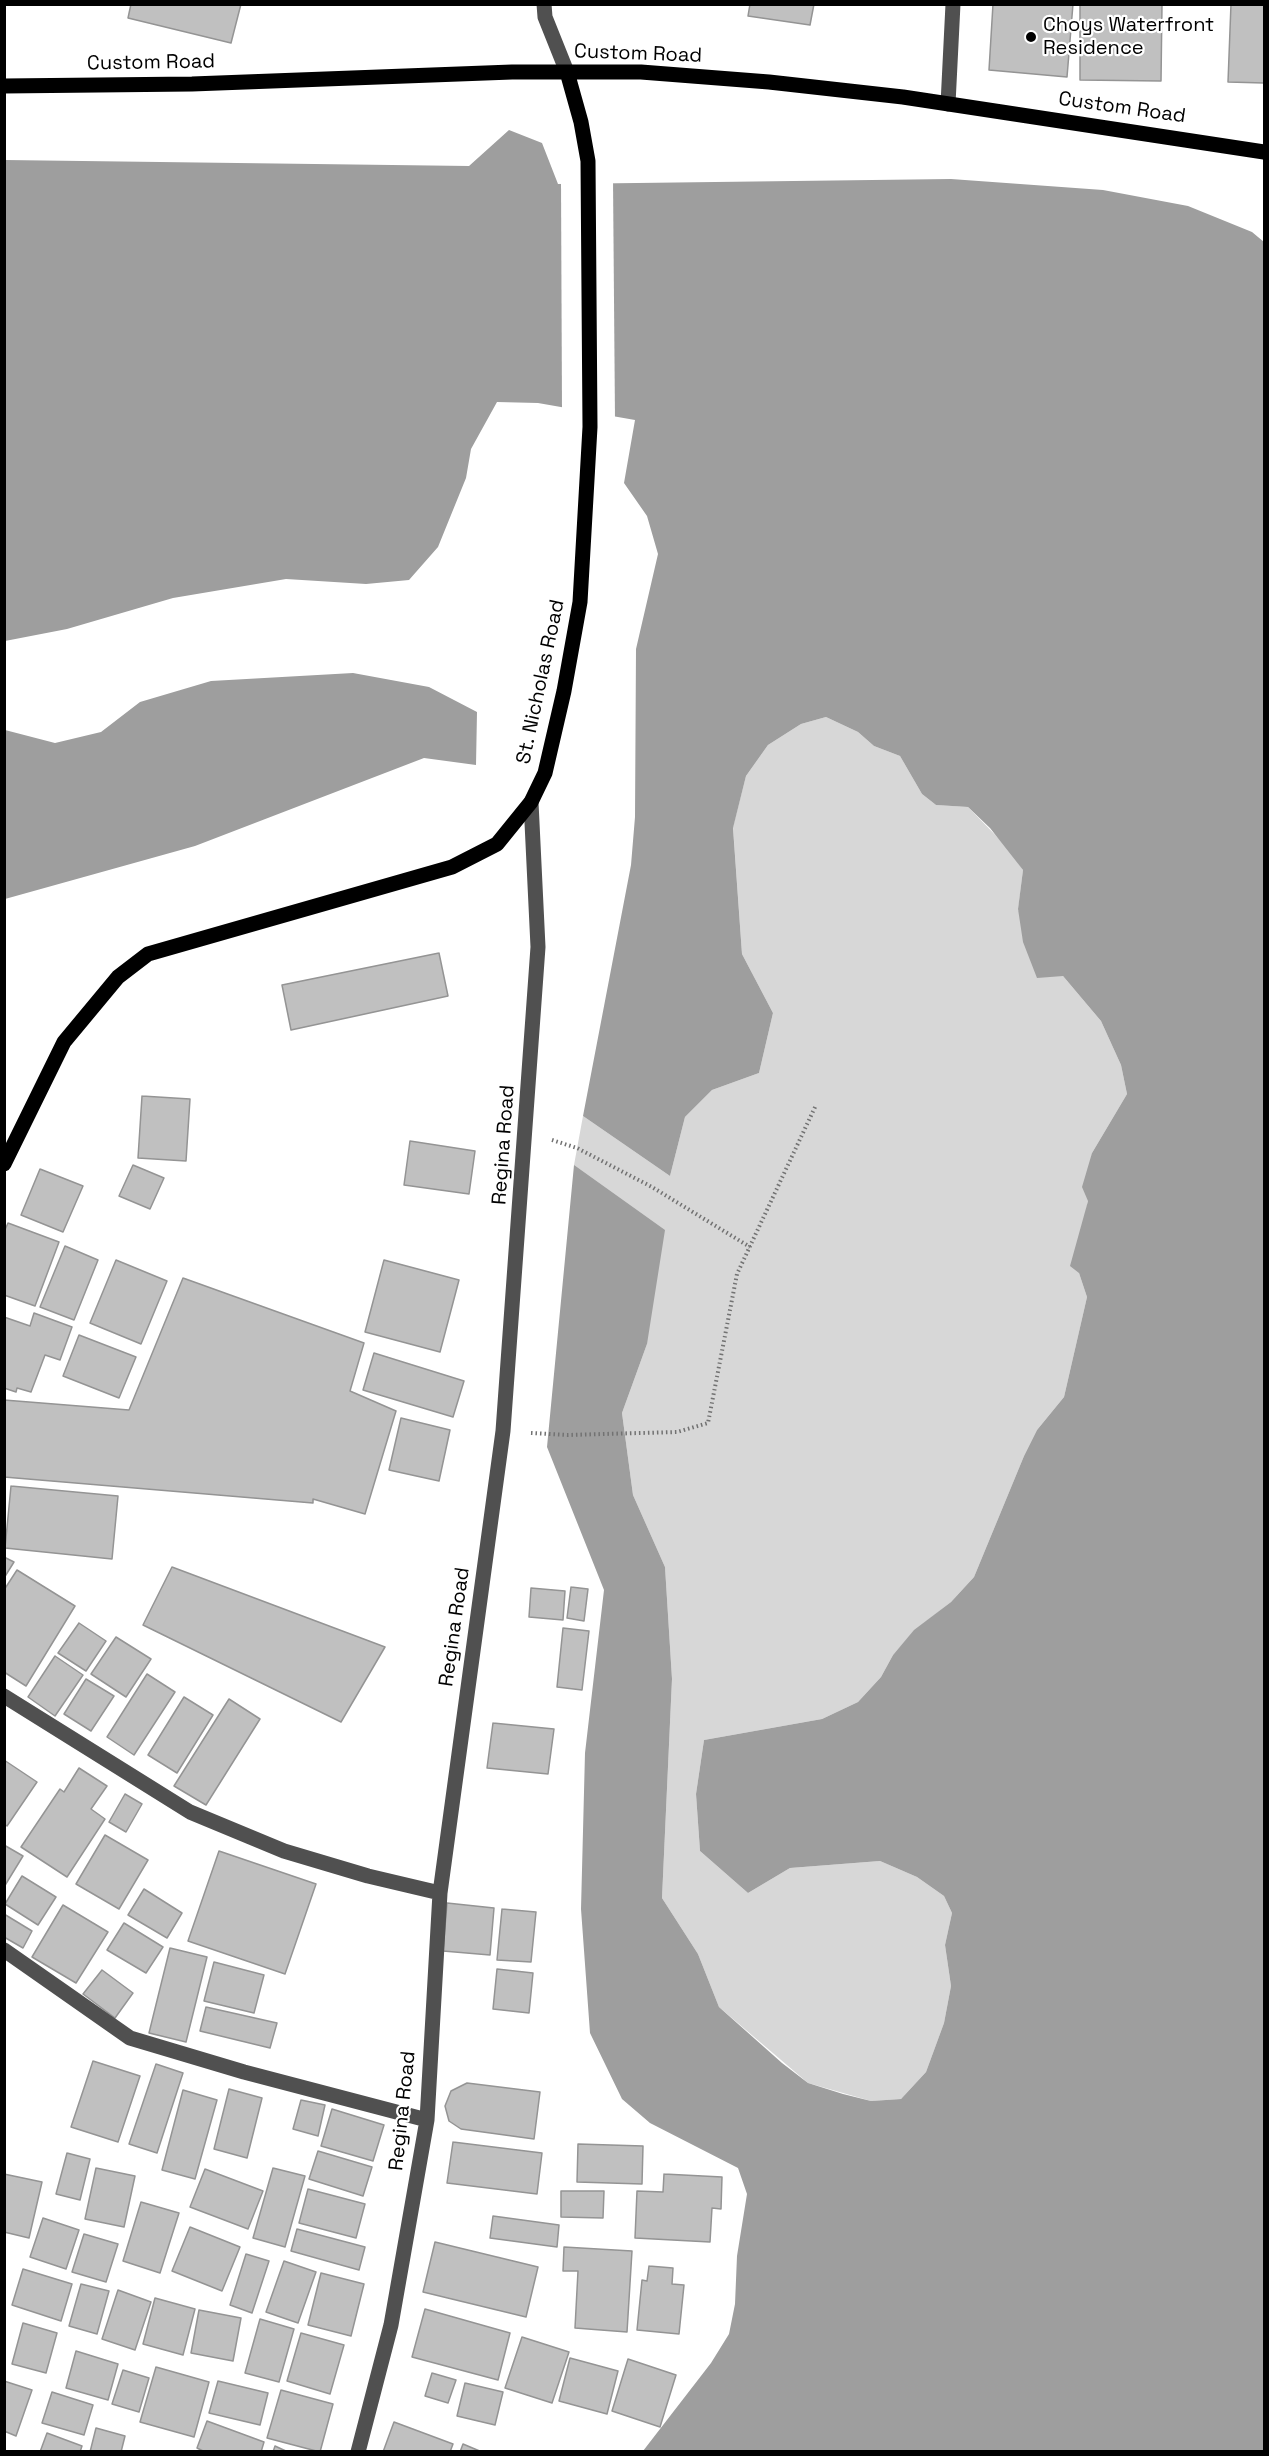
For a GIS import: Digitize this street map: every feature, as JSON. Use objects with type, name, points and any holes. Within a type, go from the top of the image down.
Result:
[{"type":"main road","name":"Custom Road","points":[[4,86],[192,84],[567,72],[641,72],[722,78],[948,104],[1264,152]]},
{"type":"main road","name":"St. Nicholas Road","points":[[4,1164],[63,1042],[118,977],[148,954],[452,867],[497,844],[531,802],[547,762],[564,691],[580,602],[590,427],[588,161],[581,122],[567,72]]},
{"type":"street","points":[[544,4],[545,17],[567,72]]},
{"type":"street","points":[[948,104],[953,4]]},
{"type":"street","name":"Regina Road","points":[[358,2451],[391,2325],[427,2120],[440,1893],[503,1431],[538,947],[531,802]]},
{"type":"street","points":[[4,1696],[190,1812],[284,1851],[368,1876],[440,1893]]},
{"type":"street","points":[[4,1950],[130,2038],[244,2073],[427,2120]]},
{"type":"path","points":[[503,1431],[567,1435],[677,1432],[708,1423],[737,1274],[816,1105]]},
{"type":"path","points":[[526,1131],[586,1153],[652,1187],[750,1246]]},
{"type":"shaded area","points":[[509,130],[542,143],[558,184],[951,179],[1103,190],[1188,206],[1252,232],[1264,242],[1264,2451],[643,2451],[711,2363],[729,2334],[735,2304],[737,2256],[747,2194],[738,2168],[650,2123],[622,2099],[590,2033],[581,1909],[585,1753],[604,1590],[547,1447],[574,1165],[665,1230],[647,1344],[622,1413],[633,1495],[665,1567],[672,1679],[662,1898],[698,1954],[719,2007],[782,2063],[808,2083],[843,2094],[871,2101],[901,2099],[926,2072],[944,2023],[951,1986],[945,1945],[952,1913],[944,1896],[917,1877],[880,1861],[790,1868],[748,1893],[700,1851],[696,1794],[704,1740],[822,1719],[858,1702],[881,1677],[893,1655],[914,1630],[951,1602],[974,1577],[1037,1430],[1064,1397],[1087,1297],[1079,1273],[1070,1266],[1088,1201],[1082,1187],[1092,1153],[1127,1094],[1121,1065],[1101,1021],[1063,976],[1037,978],[1023,942],[1018,909],[1023,870],[990,828],[968,807],[936,805],[922,794],[900,756],[874,746],[858,732],[826,717],[801,724],[768,745],[746,776],[733,828],[742,954],[773,1013],[759,1073],[712,1090],[685,1117],[670,1176],[583,1116],[631,865],[635,817],[636,649],[658,554],[647,516],[624,483],[635,420],[538,403],[497,402],[471,449],[466,478],[438,547],[409,580],[366,584],[286,579],[173,598],[67,629],[5,641],[5,160],[469,166]]},
{"type":"shaded area","points":[[353,673],[429,687],[477,712],[476,765],[424,758],[195,846],[5,899],[5,730],[55,743],[101,732],[140,702],[211,681]]},
{"type":"shaded area","points":[[826,717],[858,732],[874,746],[900,756],[922,794],[936,805],[968,807],[1008,848],[1023,870],[1018,910],[1063,976],[1101,1021],[1121,1065],[1127,1094],[1092,1153],[1088,1201],[1081,1233],[1079,1273],[1087,1297],[1064,1397],[1037,1430],[1024,1456],[974,1577],[951,1602],[914,1631],[893,1655],[881,1677],[858,1702],[822,1719],[704,1740],[696,1794],[700,1851],[748,1893],[790,1868],[880,1861],[917,1877],[944,1896],[952,1913],[945,1945],[951,1986],[944,2023],[926,2072],[901,2099],[871,2101],[808,2083],[719,2007],[698,1954],[662,1898],[672,1679],[665,1567],[633,1495],[622,1413],[647,1344],[574,1165],[583,1116],[670,1176],[685,1117],[712,1090],[759,1073],[773,1013],[742,954],[733,827],[746,776],[768,745],[801,724]]},
{"type":"pier","points":[[613,180],[615,420],[562,411],[561,181]]},
{"type":"building","points":[[131,4],[241,4],[231,43],[128,18]]},
{"type":"building","points":[[750,4],[814,4],[810,25],[748,16]]},
{"type":"building","name":"Choys Waterfront Residence","points":[[993,4],[1073,4],[1067,77],[989,70]]},
{"type":"building","points":[[1231,4],[1264,4],[1264,83],[1228,82]]},
{"type":"building","points":[[1080,5],[1162,5],[1161,81],[1080,80]]},
{"type":"building","points":[[439,953],[448,996],[291,1030],[282,985]]},
{"type":"building","points":[[142,1096],[190,1099],[186,1161],[138,1158]]},
{"type":"building","points":[[410,1141],[475,1151],[469,1194],[404,1185]]},
{"type":"building","points":[[133,1165],[164,1178],[150,1209],[119,1196]]},
{"type":"building","points":[[40,1169],[83,1186],[63,1232],[21,1215]]},
{"type":"building","points":[[8,1223],[59,1242],[35,1306],[4,1295],[4,1232]]},
{"type":"building","points":[[65,1246],[98,1260],[74,1320],[40,1307]]},
{"type":"building","points":[[116,1260],[167,1281],[141,1344],[90,1323]]},
{"type":"building","points":[[384,1260],[459,1280],[440,1352],[365,1332]]},
{"type":"building","points":[[183,1278],[364,1343],[350,1391],[396,1411],[365,1514],[313,1499],[313,1503],[4,1477],[4,1400],[129,1410]]},
{"type":"building","points":[[34,1313],[72,1327],[60,1360],[45,1355],[31,1392],[17,1388],[16,1392],[4,1388],[4,1317],[30,1326]]},
{"type":"building","points":[[79,1335],[136,1357],[119,1398],[63,1376]]},
{"type":"building","points":[[374,1353],[464,1381],[453,1417],[363,1390]]},
{"type":"building","points":[[401,1418],[450,1430],[439,1481],[389,1470]]},
{"type":"building","points":[[11,1486],[118,1496],[112,1559],[5,1548]]},
{"type":"building","points":[[4,1557],[14,1562],[4,1578]]},
{"type":"building","points":[[172,1567],[385,1647],[341,1722],[143,1625]]},
{"type":"building","points":[[17,1570],[75,1606],[26,1686],[4,1672],[4,1590]]},
{"type":"building","points":[[571,1587],[588,1589],[584,1621],[567,1618]]},
{"type":"building","points":[[531,1588],[565,1591],[563,1620],[529,1617]]},
{"type":"building","points":[[79,1623],[106,1641],[86,1671],[58,1653]]},
{"type":"building","points":[[563,1628],[589,1631],[582,1690],[557,1687]]},
{"type":"building","points":[[116,1637],[151,1659],[126,1697],[91,1674]]},
{"type":"building","points":[[55,1656],[83,1675],[55,1716],[28,1697]]},
{"type":"building","points":[[147,1674],[175,1692],[134,1755],[107,1737]]},
{"type":"building","points":[[86,1679],[114,1696],[91,1731],[64,1714]]},
{"type":"building","points":[[184,1697],[213,1715],[177,1773],[148,1755]]},
{"type":"building","points":[[229,1699],[260,1719],[206,1805],[174,1786]]},
{"type":"building","points":[[493,1723],[554,1729],[548,1774],[487,1768]]},
{"type":"building","points":[[4,1760],[37,1782],[7,1826],[4,1824]]},
{"type":"building","points":[[79,1768],[107,1786],[91,1809],[105,1819],[67,1877],[21,1847],[60,1789],[64,1792]]},
{"type":"building","points":[[125,1794],[142,1804],[126,1832],[109,1822]]},
{"type":"building","points":[[105,1835],[148,1860],[119,1909],[76,1884]]},
{"type":"building","points":[[4,1845],[23,1856],[4,1887]]},
{"type":"building","points":[[219,1851],[316,1884],[285,1974],[188,1941]]},
{"type":"building","points":[[22,1876],[56,1897],[38,1925],[5,1904]]},
{"type":"building","points":[[144,1889],[182,1913],[167,1938],[128,1915]]},
{"type":"building","points":[[447,1903],[494,1908],[490,1955],[443,1951]]},
{"type":"building","points":[[63,1905],[108,1932],[76,1983],[32,1957]]},
{"type":"building","points":[[502,1909],[536,1912],[531,1962],[497,1960]]},
{"type":"building","points":[[4,1914],[32,1931],[23,1948],[4,1937]]},
{"type":"building","points":[[124,1923],[163,1947],[146,1973],[107,1950]]},
{"type":"building","points":[[170,1948],[207,1957],[186,2042],[149,2033]]},
{"type":"building","points":[[214,1962],[264,1975],[254,2013],[204,2001]]},
{"type":"building","points":[[497,1969],[533,1973],[529,2013],[493,2009]]},
{"type":"building","points":[[102,1970],[133,1993],[115,2018],[83,1994]]},
{"type":"building","points":[[206,2007],[277,2023],[270,2048],[200,2031]]},
{"type":"building","points":[[93,2061],[140,2076],[118,2142],[71,2127]]},
{"type":"building","points":[[156,2064],[183,2073],[157,2153],[129,2144]]},
{"type":"building","points":[[467,2083],[540,2092],[534,2139],[461,2129],[449,2121],[445,2106],[451,2091]]},
{"type":"building","points":[[229,2089],[262,2098],[247,2158],[214,2149]]},
{"type":"building","points":[[183,2090],[217,2100],[195,2179],[162,2170]]},
{"type":"building","points":[[301,2100],[325,2105],[318,2136],[293,2129]]},
{"type":"building","points":[[332,2109],[384,2125],[373,2161],[321,2146]]},
{"type":"building","points":[[453,2142],[542,2153],[537,2194],[447,2183]]},
{"type":"building","points":[[578,2144],[643,2146],[642,2184],[577,2182]]},
{"type":"building","points":[[318,2151],[372,2167],[363,2196],[309,2179]]},
{"type":"building","points":[[67,2153],[90,2159],[80,2200],[56,2194]]},
{"type":"building","points":[[96,2168],[135,2176],[124,2227],[85,2219]]},
{"type":"building","points":[[273,2168],[305,2176],[285,2247],[253,2238]]},
{"type":"building","points":[[205,2169],[263,2191],[248,2229],[190,2207]]},
{"type":"building","points":[[4,2174],[42,2182],[29,2238],[4,2232]]},
{"type":"building","points":[[664,2174],[722,2177],[721,2209],[712,2208],[710,2242],[635,2238],[637,2191],[663,2192]]},
{"type":"building","points":[[308,2189],[365,2204],[356,2238],[299,2223]]},
{"type":"building","points":[[561,2191],[604,2191],[603,2218],[561,2217]]},
{"type":"building","points":[[141,2202],[179,2213],[160,2273],[123,2261]]},
{"type":"building","points":[[493,2216],[559,2225],[557,2247],[490,2238]]},
{"type":"building","points":[[43,2218],[79,2230],[66,2269],[30,2257]]},
{"type":"building","points":[[190,2227],[240,2247],[222,2291],[172,2271]]},
{"type":"building","points":[[297,2229],[365,2247],[359,2270],[291,2251]]},
{"type":"building","points":[[84,2234],[118,2244],[106,2282],[72,2272]]},
{"type":"building","points":[[435,2242],[538,2267],[526,2317],[423,2292]]},
{"type":"building","points":[[564,2247],[632,2251],[627,2332],[575,2328],[578,2271],[563,2271]]},
{"type":"building","points":[[246,2254],[269,2261],[252,2313],[230,2305]]},
{"type":"building","points":[[284,2261],[316,2272],[298,2323],[266,2312]]},
{"type":"building","points":[[649,2266],[673,2268],[672,2284],[684,2285],[679,2334],[637,2330],[642,2280],[647,2281]]},
{"type":"building","points":[[23,2269],[72,2284],[61,2321],[12,2305]]},
{"type":"building","points":[[321,2273],[364,2284],[351,2336],[308,2325]]},
{"type":"building","points":[[81,2284],[109,2291],[97,2334],[69,2326]]},
{"type":"building","points":[[118,2290],[151,2302],[135,2350],[102,2339]]},
{"type":"building","points":[[155,2298],[195,2309],[183,2355],[143,2344]]},
{"type":"building","points":[[425,2309],[510,2333],[498,2380],[412,2357]]},
{"type":"building","points":[[199,2310],[241,2318],[233,2361],[191,2353]]},
{"type":"building","points":[[260,2319],[294,2329],[279,2382],[245,2373]]},
{"type":"building","points":[[23,2323],[57,2333],[46,2373],[12,2364]]},
{"type":"building","points":[[301,2333],[344,2345],[330,2394],[287,2381]]},
{"type":"building","points":[[522,2337],[569,2352],[552,2403],[505,2388]]},
{"type":"building","points":[[76,2351],[118,2364],[108,2400],[66,2388]]},
{"type":"building","points":[[570,2358],[618,2371],[607,2414],[559,2401]]},
{"type":"building","points":[[628,2359],[676,2375],[660,2427],[612,2411]]},
{"type":"building","points":[[156,2367],[209,2382],[194,2437],[140,2422]]},
{"type":"building","points":[[123,2370],[149,2378],[139,2412],[112,2404]]},
{"type":"building","points":[[432,2373],[456,2380],[448,2403],[425,2396]]},
{"type":"building","points":[[4,2381],[32,2390],[16,2436],[4,2431]]},
{"type":"building","points":[[218,2381],[268,2393],[260,2425],[209,2413]]},
{"type":"building","points":[[465,2383],[503,2392],[495,2425],[457,2416]]},
{"type":"building","points":[[281,2390],[333,2404],[320,2452],[267,2438]]},
{"type":"building","points":[[52,2392],[93,2405],[84,2435],[42,2423]]},
{"type":"building","points":[[207,2421],[264,2442],[261,2452],[205,2452],[197,2448]]},
{"type":"building","points":[[394,2422],[453,2444],[450,2452],[383,2452]]},
{"type":"building","points":[[96,2428],[125,2436],[121,2452],[90,2452]]},
{"type":"building","points":[[47,2433],[82,2446],[80,2452],[40,2452]]},
{"type":"building","points":[[463,2444],[482,2452],[460,2452]]},
{"type":"building","points":[[275,2446],[288,2452],[273,2452]]},
{"type":"place","name":"Choys Waterfront Residence","points":[[1031,37]]}]
